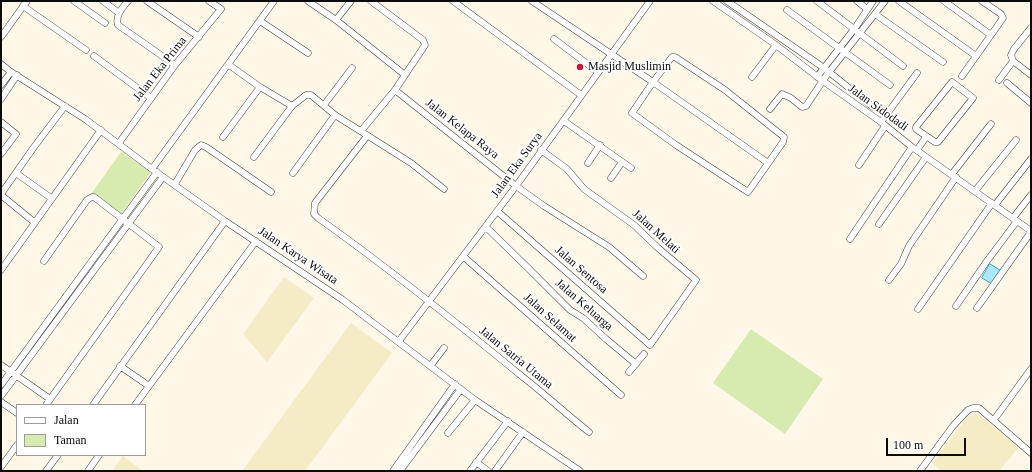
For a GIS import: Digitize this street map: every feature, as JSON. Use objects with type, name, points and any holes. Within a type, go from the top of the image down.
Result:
[{"type":"street","points":[[74,1],[105,24]]},
{"type":"street","points":[[103,1],[119,13]]},
{"type":"street","points":[[128,1],[119,13],[117,21],[118,25],[175,65]]},
{"type":"street","points":[[147,1],[199,37]]},
{"type":"street","name":"Jalan Eka Prima","points":[[119,143],[175,65],[221,9],[209,1]]},
{"type":"street","points":[[1,396],[13,374],[121,219],[186,121],[274,1]]},
{"type":"street","points":[[308,1],[336,20],[405,75]]},
{"type":"street","points":[[336,20],[351,1]]},
{"type":"street","points":[[361,131],[395,90],[424,47],[425,43],[371,1]]},
{"type":"street","points":[[453,1],[581,95]]},
{"type":"street","points":[[532,1],[653,82],[768,163]]},
{"type":"street","name":"Jalan Eka Surya","points":[[399,341],[486,227],[650,1]]},
{"type":"street","name":"Jalan Sidodadi","points":[[713,1],[776,45],[823,82],[883,124],[926,157],[1030,229]]},
{"type":"street","points":[[727,1],[827,70],[873,107]]},
{"type":"street","points":[[817,1],[904,66]]},
{"type":"street","points":[[857,1],[867,9]]},
{"type":"street","points":[[770,109],[782,94],[804,107],[823,82],[827,70],[839,48],[855,28],[873,1]]},
{"type":"street","points":[[817,77],[845,53],[885,1]]},
{"type":"street","points":[[899,1],[976,56]]},
{"type":"street","points":[[944,1],[991,35]]},
{"type":"street","points":[[962,76],[1002,21],[1003,17],[982,1]]},
{"type":"street","points":[[1,37],[25,3],[86,50]]},
{"type":"street","points":[[787,10],[890,85]]},
{"type":"street","points":[[875,14],[942,62]]},
{"type":"street","points":[[260,21],[308,53]]},
{"type":"street","points":[[1030,31],[1012,53],[1011,57],[1013,61],[1031,75]]},
{"type":"street","points":[[554,39],[598,72]]},
{"type":"street","points":[[752,77],[776,45]]},
{"type":"street","points":[[94,56],[152,98]]},
{"type":"street","points":[[675,57],[726,90],[784,137],[783,142],[748,192],[634,116],[632,112],[653,82],[671,58],[675,57]]},
{"type":"street","points":[[999,80],[1013,61]]},
{"type":"street","name":"Jalan Karya Wisata","points":[[1,64],[101,130],[163,177],[225,221],[343,300],[431,365],[475,400],[580,471]]},
{"type":"street","points":[[228,65],[260,87],[292,106]]},
{"type":"street","points":[[324,105],[352,68]]},
{"type":"street","points":[[1,86],[11,72]]},
{"type":"street","points":[[859,165],[883,124],[917,73]]},
{"type":"street","points":[[1,99],[17,75]]},
{"type":"street","points":[[952,82],[973,98],[938,142],[926,137],[916,129],[916,127],[952,82]]},
{"type":"street","points":[[1007,83],[1031,103]]},
{"type":"street","points":[[223,137],[260,87]]},
{"type":"street","name":"Jalan Kelapa Raya","points":[[395,90],[516,186],[544,206],[609,247],[643,276]]},
{"type":"street","points":[[254,156],[292,106],[308,94],[335,115],[411,163],[444,189]]},
{"type":"street","points":[[34,222],[1,194],[65,106]]},
{"type":"street","points":[[293,173],[335,115]]},
{"type":"street","points":[[564,121],[631,168]]},
{"type":"street","points":[[1,122],[16,134],[1,154]]},
{"type":"street","points":[[889,280],[901,264],[909,246],[954,176],[991,124]]},
{"type":"street","points":[[1,270],[101,130]]},
{"type":"street","name":"Jalan Satria Utama","points":[[367,136],[315,203],[314,214],[429,302],[589,432]]},
{"type":"street","points":[[850,239],[915,148],[926,137]]},
{"type":"street","points":[[975,191],[1016,140]]},
{"type":"street","points":[[173,183],[187,165],[198,146],[201,145],[271,192]]},
{"type":"street","points":[[588,163],[600,145]]},
{"type":"street","name":"Jalan Melati","points":[[542,150],[567,170],[584,189],[634,225],[658,248],[696,280],[650,345]]},
{"type":"street","points":[[879,224],[926,157]]},
{"type":"street","points":[[918,309],[993,204],[1031,159]]},
{"type":"street","points":[[611,178],[622,162]]},
{"type":"street","points":[[16,173],[51,198]]},
{"type":"street","points":[[1,386],[13,374],[128,225],[163,177]]},
{"type":"street","points":[[956,306],[1031,195]]},
{"type":"street","points":[[44,262],[89,198],[94,197],[159,248],[47,404]]},
{"type":"street","name":"Jalan Sentosa","points":[[497,211],[650,345]]},
{"type":"street","points":[[94,404],[225,221]]},
{"type":"street","name":"Jalan Keluarga","points":[[486,227],[570,310],[584,318],[636,364]]},
{"type":"street","points":[[977,308],[1030,229]]},
{"type":"street","points":[[136,404],[256,241]]},
{"type":"street","name":"Jalan Selamat","points":[[464,256],[621,395]]},
{"type":"street","points":[[431,365],[444,348]]},
{"type":"street","points":[[629,372],[644,354]]},
{"type":"street","points":[[1,365],[50,399]]},
{"type":"street","points":[[120,366],[149,386]]},
{"type":"street","points":[[996,417],[1031,369]]},
{"type":"street","points":[[396,471],[455,384]]},
{"type":"street","points":[[396,471],[461,389]]},
{"type":"street","points":[[448,433],[475,400]]},
{"type":"street","points":[[1,402],[16,412]]},
{"type":"street","points":[[920,471],[953,426],[968,410],[973,408],[979,408],[1031,453]]},
{"type":"street","points":[[470,471],[508,421]]},
{"type":"street","points":[[495,471],[523,432]]},
{"type":"street","points":[[1,467],[16,446]]},
{"type":"street","points":[[46,471],[57,456]]},
{"type":"street","points":[[88,471],[97,456]]},
{"type":"street","points":[[476,462],[488,471]]},
{"type":"shaded area","points":[[284,277],[314,298],[267,362],[243,334]]},
{"type":"shaded area","points":[[351,323],[392,353],[305,471],[242,471]]},
{"type":"shaded area","points":[[978,414],[1019,447],[999,471],[942,471],[932,463],[968,416]]},
{"type":"shaded area","points":[[123,456],[143,471],[112,471]]},
{"type":"green space","points":[[121,152],[151,172],[121,214],[91,194]]},
{"type":"green space","points":[[751,329],[823,379],[785,434],[713,383]]},
{"type":"water","points":[[990,264],[1000,270],[992,284],[982,278]]},
{"type":"place","name":"Masjid Muslimin","points":[[580,67]]}]
